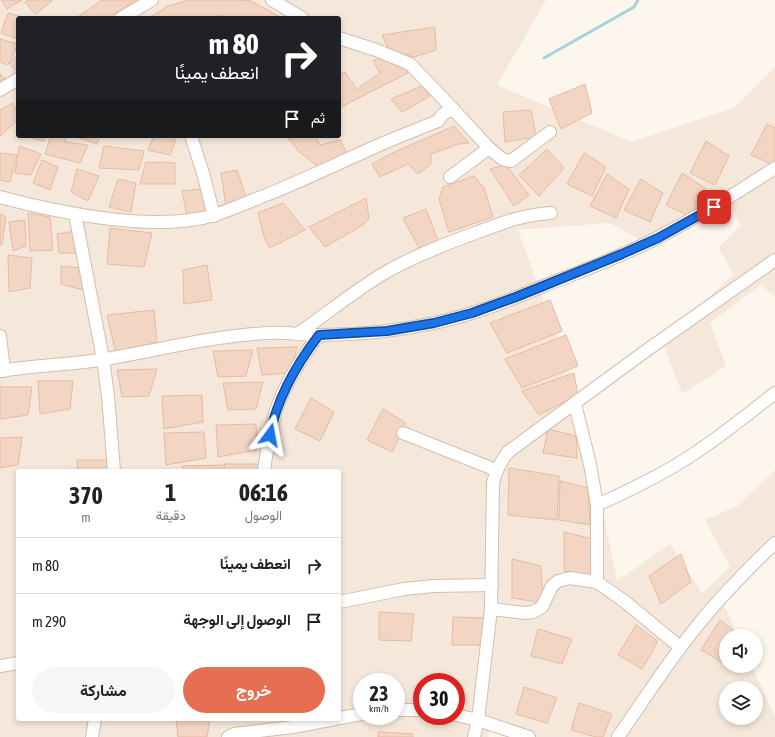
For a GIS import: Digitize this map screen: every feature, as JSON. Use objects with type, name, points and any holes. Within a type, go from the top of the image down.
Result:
[{"type":"street","points":[[124,16],[152,0]]},
{"type":"street","points":[[272,0],[299,16]]},
{"type":"street","points":[[341,39],[376,50],[410,64],[489,148],[505,160],[512,160],[550,132]]},
{"type":"street","points":[[0,90],[16,80]]},
{"type":"street","points":[[0,197],[75,214],[137,221],[175,222],[214,216],[281,189],[379,145],[438,121],[443,114],[453,109]]},
{"type":"street","points":[[192,138],[203,173],[214,216]]},
{"type":"street","points":[[450,177],[489,148]]},
{"type":"street","points":[[0,336],[2,371],[103,359],[231,336],[268,333],[299,333],[319,335],[387,331],[434,323],[472,313],[579,272],[658,238],[724,202],[775,168]]},
{"type":"street","points":[[299,333],[349,295],[400,264],[460,238],[511,219],[532,214],[551,213]]},
{"type":"street","points":[[75,214],[103,359],[108,396],[114,469]]},
{"type":"street","points":[[474,737],[478,720],[486,661],[491,609],[493,483],[496,470],[502,460],[508,452],[642,354],[775,260]]},
{"type":"street","points":[[264,469],[273,422],[279,403],[304,356],[319,335]]},
{"type":"street","points":[[597,505],[635,488],[689,458],[775,393]]},
{"type":"street","points":[[575,404],[590,464],[597,505],[597,582]]},
{"type":"street","points":[[403,433],[496,470]]},
{"type":"street","points":[[618,737],[680,647],[716,603],[775,543]]},
{"type":"street","points":[[491,609],[525,613],[533,612],[542,607],[552,586],[558,581],[570,578],[597,582],[624,601],[680,647]]},
{"type":"street","points":[[341,602],[404,589],[434,586],[492,585]]},
{"type":"street","points":[[0,666],[16,663]]},
{"type":"street","points":[[341,718],[353,716]]},
{"type":"street","points":[[465,717],[529,737]]},
{"type":"street","points":[[92,737],[95,721]]},
{"type":"street","points":[[228,737],[234,734],[293,727],[324,721]]},
{"type":"shaded area","points":[[0,0],[546,0],[497,85],[632,142],[734,108],[775,67],[775,297],[761,285],[710,323],[726,366],[682,394],[662,340],[734,274],[718,248],[741,226],[725,195],[650,245],[609,223],[518,230],[580,400],[617,581],[670,544],[702,593],[730,567],[705,520],[737,506],[775,470],[775,540],[722,600],[735,629],[719,629],[719,673],[755,673],[759,681],[719,681],[719,725],[763,725],[763,690],[775,717],[775,737],[517,737],[492,727],[488,737],[0,737]]},
{"type":"building","points":[[1,0],[22,0],[7,9]]},
{"type":"building","points":[[28,0],[52,1],[35,14],[25,2]]},
{"type":"building","points":[[102,0],[136,0],[111,16],[79,16]]},
{"type":"building","points":[[188,0],[240,0],[251,1],[278,16],[152,16],[168,6]]},
{"type":"building","points":[[8,13],[19,16],[16,16],[16,38],[1,33]]},
{"type":"building","points":[[435,27],[436,50],[414,57],[389,50],[382,35]]},
{"type":"building","points":[[0,39],[16,43],[16,48],[8,65],[0,62]]},
{"type":"building","points":[[16,57],[16,71],[9,63]]},
{"type":"building","points":[[384,57],[400,63],[408,73],[341,107],[341,73],[345,72],[357,89],[380,73],[373,61]]},
{"type":"building","points":[[0,74],[5,78],[0,83]]},
{"type":"building","points":[[585,84],[592,113],[561,129],[549,99]]},
{"type":"building","points":[[422,86],[430,96],[402,112],[391,99]]},
{"type":"building","points":[[13,103],[16,110],[16,122],[0,136],[0,110]]},
{"type":"building","points":[[531,110],[536,137],[505,142],[503,112]]},
{"type":"building","points":[[767,124],[775,128],[775,166],[751,155]]},
{"type":"building","points":[[454,126],[469,143],[459,144],[431,154],[431,164],[418,174],[408,164],[380,177],[372,164],[390,154]]},
{"type":"building","points":[[33,138],[45,138],[44,141]]},
{"type":"building","points":[[50,138],[66,138],[65,142],[88,145],[80,163],[45,154]]},
{"type":"building","points":[[80,138],[99,138],[97,144]]},
{"type":"building","points":[[153,138],[172,138],[176,140],[170,155],[148,150]]},
{"type":"building","points":[[288,138],[316,138],[320,145],[340,140],[347,153],[319,167],[299,152]]},
{"type":"building","points":[[706,141],[729,156],[715,185],[690,173]]},
{"type":"building","points":[[19,146],[41,154],[31,175],[15,173]]},
{"type":"building","points":[[104,146],[144,151],[139,170],[99,168]]},
{"type":"building","points":[[547,149],[564,168],[539,196],[519,175]]},
{"type":"building","points":[[0,153],[17,155],[10,182],[0,180]]},
{"type":"building","points":[[584,153],[606,167],[592,196],[567,184]]},
{"type":"building","points":[[42,160],[58,167],[50,190],[33,183]]},
{"type":"building","points":[[146,162],[175,163],[175,184],[140,184]]},
{"type":"building","points":[[506,165],[529,195],[514,206],[490,169]]},
{"type":"building","points":[[77,169],[99,176],[88,201],[71,192]]},
{"type":"building","points":[[237,170],[246,197],[226,206],[221,173]]},
{"type":"building","points":[[682,173],[705,188],[691,217],[666,205]]},
{"type":"building","points":[[607,174],[629,189],[616,218],[590,206]]},
{"type":"building","points":[[474,176],[484,188],[493,217],[449,232],[439,199],[443,187]]},
{"type":"building","points":[[118,179],[136,183],[131,212],[109,207]]},
{"type":"building","points":[[641,179],[663,193],[650,222],[624,210]]},
{"type":"building","points":[[202,189],[207,214],[187,216],[182,191]]},
{"type":"building","points":[[366,198],[369,218],[363,225],[325,247],[309,227]]},
{"type":"building","points":[[283,203],[305,230],[270,248],[265,240],[258,213]]},
{"type":"building","points":[[426,209],[439,243],[420,250],[403,218]]},
{"type":"building","points":[[28,213],[50,217],[53,250],[30,251]]},
{"type":"building","points":[[0,214],[6,217],[2,245],[0,244]]},
{"type":"building","points":[[25,220],[26,246],[13,251],[9,222]]},
{"type":"building","points":[[110,228],[152,233],[144,267],[107,264]]},
{"type":"building","points":[[75,231],[78,253],[59,253],[57,234]]},
{"type":"building","points":[[8,255],[32,258],[30,288],[9,292]]},
{"type":"building","points":[[207,265],[212,300],[184,304],[183,270]]},
{"type":"building","points":[[61,266],[82,268],[87,291],[61,284]]},
{"type":"building","points":[[550,300],[562,331],[507,353],[490,323]]},
{"type":"building","points":[[154,310],[157,342],[116,354],[107,315]]},
{"type":"building","points":[[566,335],[578,366],[522,388],[505,359]]},
{"type":"building","points":[[297,347],[290,373],[262,375],[257,348]]},
{"type":"building","points":[[253,350],[246,376],[218,377],[213,351]]},
{"type":"building","points":[[157,369],[149,396],[122,397],[117,370]]},
{"type":"building","points":[[574,373],[578,395],[539,415],[522,391]]},
{"type":"building","points":[[38,381],[73,381],[70,409],[40,414]]},
{"type":"building","points":[[263,382],[256,409],[228,410],[223,383]]},
{"type":"building","points":[[0,387],[32,387],[28,415],[0,419]]},
{"type":"building","points":[[202,395],[203,422],[164,429],[162,396]]},
{"type":"building","points":[[311,398],[334,412],[320,441],[295,429]]},
{"type":"building","points":[[383,409],[406,423],[392,452],[367,440]]},
{"type":"building","points":[[256,424],[257,450],[218,457],[216,425]]},
{"type":"building","points":[[548,429],[576,436],[577,458],[543,453]]},
{"type":"building","points":[[204,432],[206,458],[166,465],[164,433]]},
{"type":"building","points":[[22,437],[18,465],[0,468],[0,438]]},
{"type":"building","points":[[77,460],[112,460],[110,469],[78,469]]},
{"type":"building","points":[[224,464],[260,464],[259,469],[225,469]]},
{"type":"building","points":[[222,465],[223,469],[183,469],[182,466]]},
{"type":"building","points":[[509,468],[559,476],[557,520],[508,515]]},
{"type":"building","points":[[560,481],[588,488],[590,525],[559,520]]},
{"type":"building","points":[[564,532],[593,539],[595,576],[564,571]]},
{"type":"building","points":[[681,554],[691,582],[661,604],[649,576]]},
{"type":"building","points":[[512,559],[541,566],[543,603],[512,598]]},
{"type":"building","points":[[379,612],[414,614],[411,641],[379,640]]},
{"type":"building","points":[[453,617],[488,618],[484,645],[452,645]]},
{"type":"building","points":[[720,620],[732,629],[719,629],[719,660],[701,650]]},
{"type":"building","points":[[636,625],[658,641],[642,669],[618,655]]},
{"type":"building","points":[[538,629],[572,639],[562,664],[531,656]]},
{"type":"building","points":[[524,687],[557,698],[547,723],[516,714]]},
{"type":"building","points":[[579,703],[612,714],[603,737],[596,737],[571,730]]},
{"type":"building","points":[[176,721],[210,721],[207,737],[178,737]]},
{"type":"building","points":[[378,732],[413,734],[413,737],[378,737]]},
{"type":"waterway","points":[[544,58],[634,7],[638,0]]},
{"type":"route","points":[[270,435],[279,403],[288,384],[307,351],[319,335],[387,331],[434,323],[472,313],[516,297],[622,254],[658,238],[714,207]]}]
